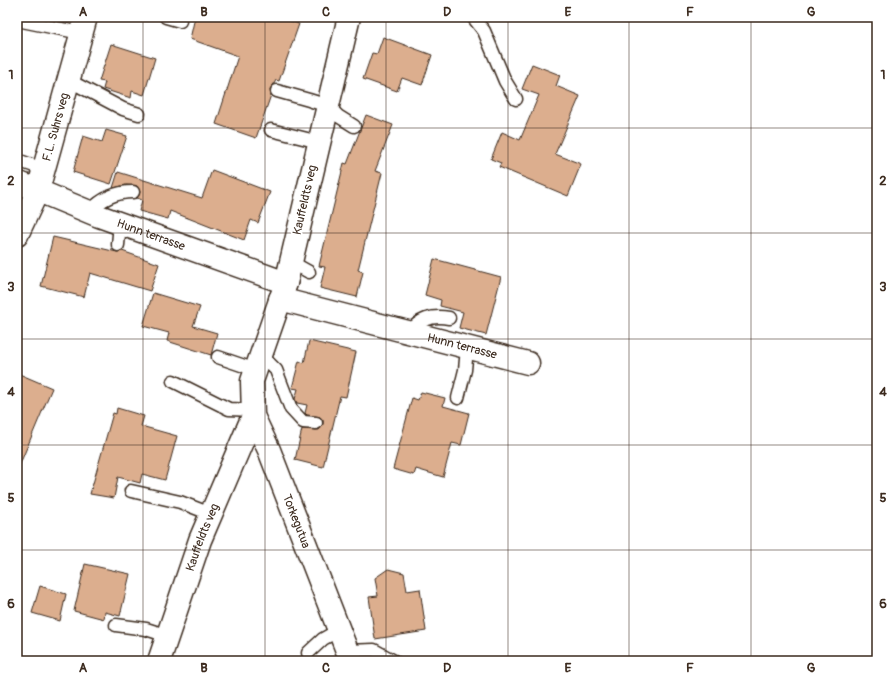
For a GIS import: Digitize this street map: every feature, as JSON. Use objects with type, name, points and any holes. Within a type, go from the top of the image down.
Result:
[{"type":"street","name":"Kauffeldts veg","points":[[256,369],[283,291],[300,267],[319,142],[349,17]]},
{"type":"street","name":"F.L. Suhrs veg","points":[[17,235],[41,180],[84,25]]},
{"type":"street","name":"Hunn terrasse","points":[[17,182],[41,180],[89,212],[283,291],[408,333],[528,363]]},
{"type":"street","name":"Torkegutua","points":[[256,369],[253,413],[269,450],[349,656]]},
{"type":"street","name":"Kauffeldts veg","points":[[159,661],[200,540],[253,413]]},
{"type":"lane","points":[[166,17],[180,21]]},
{"type":"lane","points":[[473,17],[484,31],[505,81],[516,99]]},
{"type":"lane","points":[[17,20],[84,25]]},
{"type":"lane","points":[[68,80],[123,109],[139,114]]},
{"type":"lane","points":[[277,91],[328,106],[338,116],[354,126]]},
{"type":"lane","points":[[271,130],[319,142]]},
{"type":"lane","points":[[17,160],[41,180]]},
{"type":"lane","points":[[89,212],[96,204],[107,197],[122,192],[133,192]]},
{"type":"lane","points":[[118,246],[120,224]]},
{"type":"lane","points":[[408,333],[416,324],[437,316],[449,318]]},
{"type":"lane","points":[[458,398],[465,370],[467,348]]},
{"type":"lane","points":[[218,357],[256,369],[276,370],[291,409],[303,422],[316,423]]},
{"type":"lane","points":[[173,381],[229,409],[253,413]]},
{"type":"lane","points":[[131,491],[180,502],[211,514]]},
{"type":"lane","points":[[116,625],[146,629],[168,636]]},
{"type":"lane","points":[[308,653],[323,638],[339,630]]},
{"type":"lane","points":[[349,656],[374,650],[394,661]]},
{"type":"building","points":[[195,17],[279,17],[299,24],[279,81],[276,80],[270,89],[271,95],[256,138],[216,124],[238,56],[190,39]]},
{"type":"building","points":[[383,37],[432,55],[422,85],[402,78],[397,91],[363,79],[372,53],[377,54]]},
{"type":"building","points":[[111,44],[155,58],[144,95],[132,91],[131,98],[103,89],[105,82],[99,81]]},
{"type":"building","points":[[532,64],[560,75],[556,86],[580,96],[555,154],[581,164],[568,196],[499,167],[501,163],[491,159],[502,132],[520,140],[539,95],[522,89]]},
{"type":"building","points":[[366,115],[393,125],[375,171],[382,173],[358,270],[363,272],[357,297],[320,288],[325,267],[319,266],[344,163],[347,164]]},
{"type":"building","points":[[106,130],[127,136],[111,184],[73,172],[83,136],[102,142]]},
{"type":"building","points":[[212,170],[270,192],[258,223],[251,220],[244,240],[170,211],[168,219],[139,211],[142,200],[137,198],[140,192],[137,186],[126,185],[113,188],[118,172],[202,198]]},
{"type":"building","points":[[53,237],[117,252],[122,251],[159,264],[150,291],[90,273],[84,297],[41,286]]},
{"type":"building","points":[[434,259],[501,277],[486,335],[459,328],[463,312],[440,306],[441,300],[425,295]]},
{"type":"building","points":[[153,293],[200,307],[193,326],[217,333],[211,355],[167,341],[169,333],[143,326]]},
{"type":"building","points":[[309,341],[356,352],[346,397],[340,396],[323,467],[295,460],[302,429],[319,430],[323,424],[323,420],[320,417],[307,415],[305,413],[307,405],[297,403],[295,399],[298,389],[292,388],[299,361],[304,363]]},
{"type":"building","points":[[17,373],[52,388],[17,471]]},
{"type":"building","points":[[421,392],[445,398],[443,406],[469,413],[461,445],[452,443],[443,477],[416,469],[414,475],[393,469],[412,398],[418,400]]},
{"type":"building","points":[[117,408],[144,416],[141,426],[177,436],[165,480],[142,474],[140,483],[118,477],[114,498],[90,494],[113,413],[116,414]]},
{"type":"building","points":[[85,564],[130,574],[120,616],[105,612],[104,619],[74,611]]},
{"type":"building","points":[[388,569],[404,573],[407,591],[420,589],[426,631],[375,639],[369,597],[378,596],[375,578]]},
{"type":"building","points":[[40,586],[66,594],[60,621],[32,613]]}]
